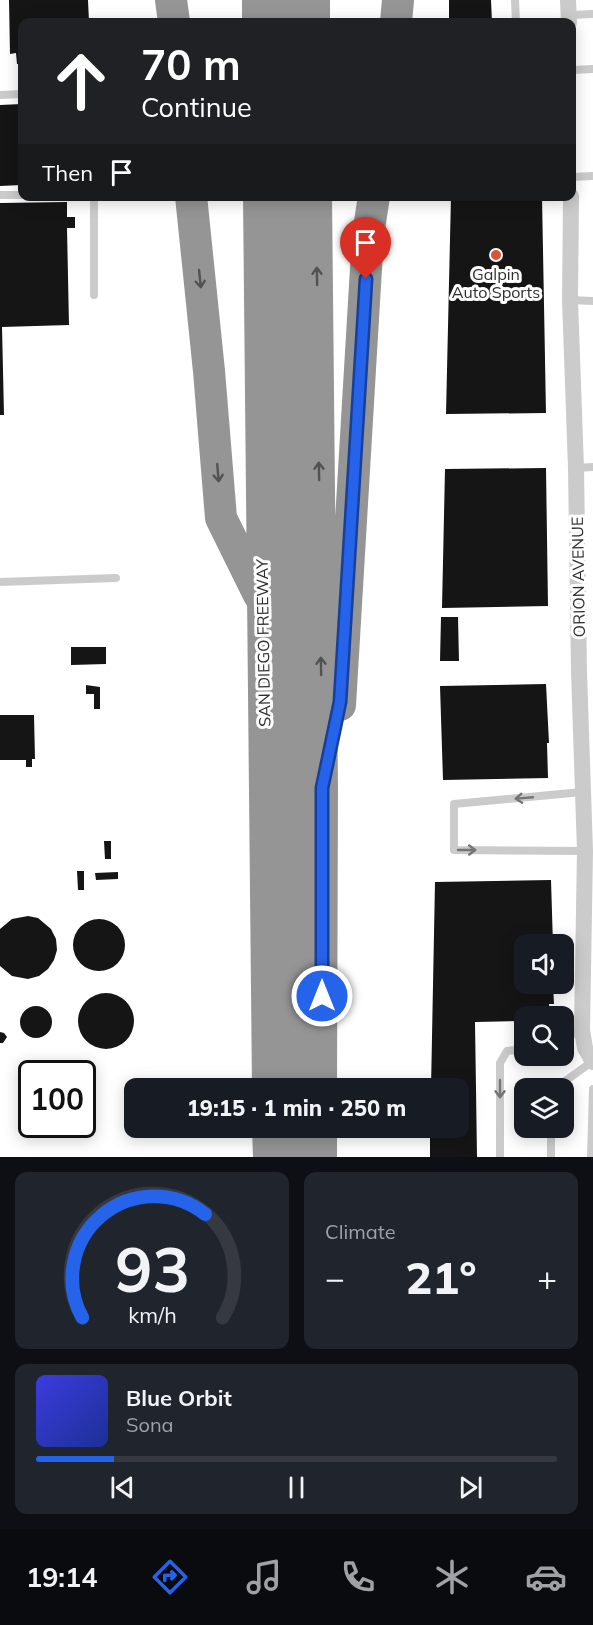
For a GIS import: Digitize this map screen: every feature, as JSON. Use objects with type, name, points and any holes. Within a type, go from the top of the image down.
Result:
[{"type":"highway","points":[[171,0],[173,18]]},
{"type":"highway","points":[[258,0],[258,18]]},
{"type":"highway","points":[[277,0],[278,18]]},
{"type":"highway","points":[[287,0],[288,18]]},
{"type":"highway","points":[[314,0],[314,18]]},
{"type":"highway","points":[[396,18],[398,0]]},
{"type":"highway","points":[[192,201],[222,518],[263,604]]},
{"type":"highway","name":"SAN DIEGO FREEWAY","points":[[259,201],[268,1078]]},
{"type":"highway","points":[[279,201],[287,1078]]},
{"type":"highway","points":[[289,201],[295,611],[297,1078]]},
{"type":"highway","points":[[316,201],[322,788],[321,1078]]},
{"type":"highway","points":[[322,788],[340,702],[368,235],[373,201]]},
{"type":"highway","points":[[268,1138],[268,1157]]},
{"type":"highway","points":[[287,1138],[287,1157]]},
{"type":"highway","points":[[298,1138],[298,1157]]},
{"type":"highway","points":[[321,1138],[321,1157]]},
{"type":"street","name":"ORION AVENUE","points":[[571,201],[570,300],[585,467],[586,672],[582,792],[588,876],[582,1030],[585,1048],[593,1062]]},
{"type":"lane","points":[[515,0],[516,18]]},
{"type":"lane","points":[[568,12],[593,14]]},
{"type":"lane","points":[[576,70],[593,69]]},
{"type":"lane","points":[[0,95],[18,94]]},
{"type":"lane","points":[[576,177],[593,176]]},
{"type":"lane","points":[[0,195],[18,195]]},
{"type":"lane","points":[[94,201],[94,295]]},
{"type":"lane","points":[[570,300],[593,301]]},
{"type":"lane","points":[[0,582],[116,578]]},
{"type":"lane","points":[[582,792],[454,804],[454,850],[585,851]]},
{"type":"lane","points":[[574,1034],[582,1030]]},
{"type":"lane","points":[[500,1157],[500,1063],[507,1051],[514,1050]]},
{"type":"lane","points":[[570,1078],[593,1062]]},
{"type":"lane","points":[[591,1157],[593,1089]]},
{"type":"lane","points":[[551,1138],[551,1157]]},
{"type":"building","points":[[9,0],[88,0],[89,18],[18,18],[18,64],[16,53],[10,54]]},
{"type":"building","points":[[449,0],[491,0],[492,18],[449,18]]},
{"type":"building","points":[[18,104],[18,185],[0,186],[0,105]]},
{"type":"building","name":"Galpin Auto Sports","points":[[451,201],[542,201],[546,413],[446,414]]},
{"type":"building","points":[[67,202],[67,217],[75,217],[75,228],[67,228],[69,325],[2,327],[4,415],[0,415],[0,203]]},
{"type":"building","points":[[546,468],[548,606],[442,608],[445,469]]},
{"type":"building","points":[[441,617],[458,617],[459,661],[440,661]]},
{"type":"building","points":[[71,647],[106,647],[106,664],[71,665]]},
{"type":"building","points":[[546,684],[548,778],[443,780],[440,686]]},
{"type":"building","points":[[86,685],[100,687],[100,709],[94,709],[94,694],[86,694]]},
{"type":"building","points":[[0,715],[34,715],[35,759],[32,759],[32,767],[26,767],[26,760],[0,760]]},
{"type":"building","points":[[104,841],[111,841],[111,859],[105,859]]},
{"type":"building","points":[[77,871],[84,871],[84,890],[78,890]]},
{"type":"building","points":[[118,872],[118,879],[96,880],[95,873]]},
{"type":"building","points":[[551,880],[553,934],[514,934],[514,994],[554,994],[554,1004],[514,1006],[514,1021],[475,1022],[477,1157],[430,1157],[430,1138],[469,1138],[469,1078],[431,1078],[435,882]]},
{"type":"building","points":[[28,916],[38,918],[51,929],[56,939],[57,950],[48,969],[39,976],[28,979],[12,976],[0,966],[0,929],[12,919]]},
{"type":"building","points":[[94,919],[104,919],[113,923],[121,931],[125,945],[121,959],[113,967],[104,971],[94,971],[85,967],[77,959],[73,950],[73,940],[77,931],[85,923]]},
{"type":"building","points":[[100,993],[112,993],[122,997],[130,1005],[134,1021],[130,1037],[122,1045],[112,1049],[100,1049],[90,1045],[82,1037],[78,1027],[78,1015],[82,1005],[90,997]]},
{"type":"building","points":[[36,1006],[47,1011],[52,1022],[47,1033],[36,1038],[25,1033],[20,1022],[25,1011]]},
{"type":"building","points":[[0,1032],[7,1037],[3,1043],[0,1043]]},
{"type":"place","name":"Galpin Auto Sports","points":[[496,255]]},
{"type":"route","points":[[322,996],[322,788],[340,702],[366,279]]}]
